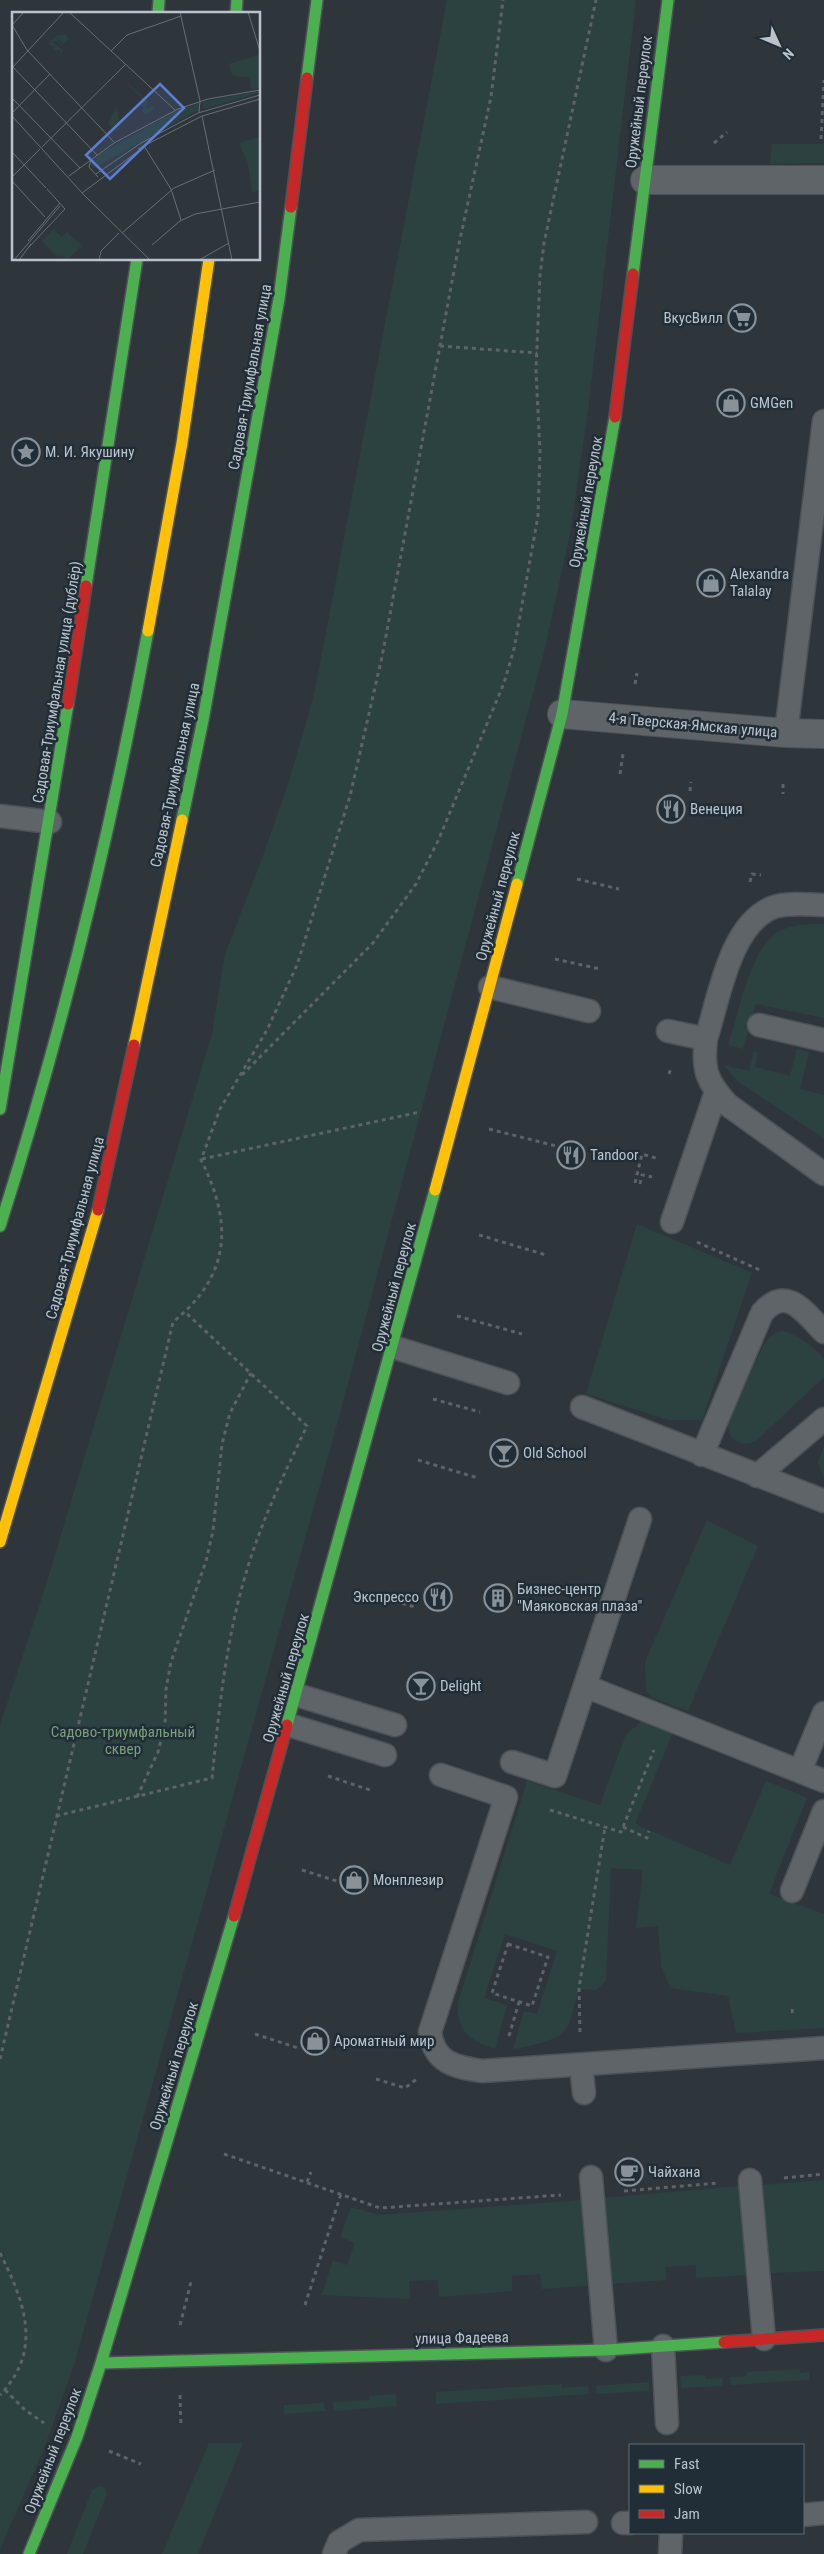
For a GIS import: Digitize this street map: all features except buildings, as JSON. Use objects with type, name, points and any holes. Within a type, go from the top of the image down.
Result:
[{"type":"main road","name":"Садовая-Триумфальная улица","points":[[0,1542],[104,1189],[200,730],[279,299],[317,0]]},
{"type":"main road","name":"Оружейный переулок","points":[[29,2554],[76,2437],[101,2363],[289,1725],[393,1347],[562,714],[611,448],[666,0]]},
{"type":"main road","name":"Садовая-Триумфальная улица (дублёр)","points":[[0,1109],[10,1030],[38,900],[137,260]]},
{"type":"main road","points":[[0,1226],[39,1099],[81,935],[132,716],[182,443],[209,260]]},
{"type":"main road","name":"улица Фадеева","points":[[101,2363],[606,2350],[824,2335]]},
{"type":"street","points":[[645,180],[824,180]]},
{"type":"street","name":"4-я Тверская-Ямская улица","points":[[562,714],[786,733],[824,734]]},
{"type":"lane","points":[[786,733],[815,567],[824,421]]},
{"type":"lane","points":[[0,816],[50,822]]},
{"type":"lane","points":[[824,905],[775,906],[761,914],[746,927],[736,944],[706,1039],[704,1057],[706,1076],[716,1092],[728,1105],[824,1174]]},
{"type":"lane","points":[[490,987],[589,1011]]},
{"type":"lane","points":[[758,1025],[824,1040]]},
{"type":"lane","points":[[668,1031],[706,1039]]},
{"type":"lane","points":[[672,1222],[716,1092]]},
{"type":"lane","points":[[702,1455],[762,1312],[770,1304],[781,1300],[792,1301],[824,1332]]},
{"type":"lane","points":[[393,1347],[508,1383]]},
{"type":"lane","points":[[582,1407],[824,1501]]},
{"type":"lane","points":[[757,1476],[824,1419]]},
{"type":"lane","points":[[512,1762],[556,1776],[640,1519]]},
{"type":"lane","points":[[585,1686],[824,1780]]},
{"type":"lane","points":[[297,1696],[395,1725]]},
{"type":"lane","points":[[800,1771],[824,1714]]},
{"type":"lane","points":[[289,1725],[385,1755]]},
{"type":"lane","points":[[441,1775],[506,1797],[430,2032],[432,2047],[442,2058],[461,2068],[482,2071],[824,2048]]},
{"type":"lane","points":[[792,1891],[824,1811]]},
{"type":"lane","points":[[581,2065],[584,2093]]},
{"type":"lane","points":[[750,2180],[764,2339]]},
{"type":"lane","points":[[592,2185],[606,2350]]},
{"type":"lane","points":[[663,2346],[667,2423]]},
{"type":"lane","points":[[804,2514],[824,2513]]},
{"type":"lane","points":[[334,2554],[339,2542],[359,2530],[586,2522]]},
{"type":"lane","points":[[670,2554],[671,2534]]},
{"type":"path","points":[[0,2059],[173,1322],[198,1298],[210,1280],[222,1239],[218,1196],[201,1160],[213,1122],[278,1009],[297,965],[345,814],[382,657],[459,244],[491,97],[503,0]]},
{"type":"path","points":[[238,1079],[355,963],[416,884],[438,841],[510,667],[532,558],[538,516],[540,452],[537,353],[540,276],[544,243],[596,0]]},
{"type":"path","points":[[821,139],[824,80]]},
{"type":"path","points":[[440,346],[537,353]]},
{"type":"path","points":[[620,774],[624,750]]},
{"type":"path","points":[[690,791],[691,782]]},
{"type":"path","points":[[783,784],[783,794]]},
{"type":"path","points":[[577,879],[620,889]]},
{"type":"path","points":[[554,959],[600,969]]},
{"type":"path","points":[[201,1160],[420,1112]]},
{"type":"path","points":[[482,1127],[556,1146]]},
{"type":"path","points":[[672,1222],[669,1230],[777,1278],[781,1300]]},
{"type":"path","points":[[479,1235],[546,1255]]},
{"type":"path","points":[[56,1816],[212,1778],[222,1696],[237,1608],[245,1574],[268,1509],[307,1426],[185,1312]]},
{"type":"path","points":[[457,1316],[522,1334]]},
{"type":"path","points":[[137,1797],[158,1752],[165,1725],[166,1689],[171,1662],[206,1561],[213,1531],[222,1444],[230,1413],[251,1373]]},
{"type":"path","points":[[433,1399],[488,1414]]},
{"type":"path","points":[[418,1460],[478,1478]]},
{"type":"path","points":[[379,1597],[415,1607]]},
{"type":"path","points":[[506,1797],[621,1832],[656,1745]]},
{"type":"path","points":[[328,1776],[373,1791]]},
{"type":"path","points":[[581,2065],[579,1988],[605,1827]]},
{"type":"path","points":[[623,1828],[647,1838],[649,1831]]},
{"type":"path","points":[[302,1870],[343,1883]]},
{"type":"path","points":[[508,1944],[548,1957],[532,2006],[492,1993],[508,1944]]},
{"type":"path","points":[[255,2034],[298,2048]]},
{"type":"path","points":[[376,2080],[405,2088],[442,2058]]},
{"type":"path","points":[[224,2154],[380,2208],[592,2185],[634,2190],[824,2174]]},
{"type":"path","points":[[307,2182],[311,2172]]},
{"type":"path","points":[[634,2185],[634,2190]]},
{"type":"path","points":[[305,2305],[341,2194]]},
{"type":"path","points":[[0,2253],[24,2313],[26,2328],[25,2351],[21,2368],[0,2395]]},
{"type":"path","points":[[180,2333],[191,2282]]},
{"type":"path","points":[[5,2390],[26,2410],[52,2427]]},
{"type":"path","points":[[180,2393],[181,2427]]},
{"type":"path","points":[[101,2447],[141,2464]]},
{"type":"green space","name":"Садово-триумфальный сквер","points":[[447,0],[636,0],[588,410],[570,534],[544,652],[339,1417],[74,2365],[43,2451],[0,2549],[0,1725],[45,1588],[212,1034],[225,954],[262,859],[290,778],[314,695]]},
{"type":"green space","points":[[772,144],[824,144],[824,163],[770,164]]},
{"type":"green space","points":[[824,924],[824,1018],[756,1004],[743,1049],[728,1045],[745,986],[765,944],[774,935],[787,928]]},
{"type":"green space","points":[[797,1049],[809,1052],[800,1089],[824,1095],[824,1138],[740,1083],[723,1065],[749,1071],[754,1051],[758,1052],[755,1067],[790,1076]]},
{"type":"green space","points":[[637,1224],[752,1273],[702,1420],[669,1420],[586,1394]]},
{"type":"green space","points":[[785,1331],[807,1343],[822,1356],[824,1360],[824,1377],[757,1440],[751,1443],[740,1443],[731,1437],[728,1426],[729,1419],[765,1342],[777,1332]]},
{"type":"green space","points":[[824,1446],[824,1477],[818,1463]]},
{"type":"green space","points":[[707,1520],[758,1546],[688,1711],[653,1698],[646,1691],[645,1662]]},
{"type":"green space","points":[[642,1721],[673,1732],[635,1824],[730,1865],[766,1781],[807,1798],[769,1894],[824,1914],[824,2028],[736,2033],[728,1996],[671,1988],[661,1966],[658,1926],[636,1928],[643,1870],[611,1868],[606,1980],[596,1990],[579,1989],[571,2018],[563,2032],[550,2040],[513,2049],[524,2011],[537,2014],[557,1951],[505,1934],[484,1998],[507,2005],[495,2049],[478,2042],[471,2038],[462,2027],[458,2012],[458,2002],[527,1781],[600,1805],[626,1734]]},
{"type":"green space","points":[[824,2180],[824,2271],[768,2273],[761,2185]]},
{"type":"green space","points":[[741,2186],[748,2275],[696,2278],[696,2265],[665,2267],[666,2280],[609,2284],[601,2198]]},
{"type":"green space","points":[[582,2200],[587,2286],[542,2289],[540,2274],[512,2276],[512,2291],[439,2297],[438,2280],[409,2281],[410,2299],[322,2295],[333,2260],[347,2265],[355,2243],[340,2237],[351,2207],[380,2215]]},
{"type":"green space","points":[[800,2369],[800,2373],[809,2372],[809,2380],[731,2385],[730,2377],[747,2376],[747,2372]]},
{"type":"green space","points":[[705,2375],[705,2379],[722,2378],[723,2386],[681,2388],[680,2376]]},
{"type":"green space","points":[[649,2382],[649,2391],[597,2394],[596,2386]]},
{"type":"green space","points":[[562,2384],[562,2388],[588,2386],[589,2394],[436,2404],[436,2392]]},
{"type":"green space","points":[[396,2394],[397,2406],[334,2411],[333,2402],[369,2400],[370,2396]]},
{"type":"green space","points":[[324,2403],[325,2411],[284,2414],[284,2405]]},
{"type":"green space","points":[[209,2443],[243,2443],[198,2554],[162,2554]]},
{"type":"green space","points":[[99,2486],[105,2488],[107,2494],[83,2554],[67,2554],[92,2490]]},
{"type":"traffic: fast","points":[[158,12],[159,0]]},
{"type":"traffic: fast","points":[[236,12],[237,0]]},
{"type":"traffic: fast","points":[[307,78],[317,0]]},
{"type":"traffic: fast","points":[[633,274],[668,0]]},
{"type":"traffic: fast","points":[[182,820],[203,720],[279,299],[291,207]]},
{"type":"traffic: fast","points":[[86,586],[137,260]]},
{"type":"traffic: fast","points":[[517,884],[562,714],[615,417]]},
{"type":"traffic: fast","points":[[0,1226],[44,1079],[83,931],[118,781],[148,631]]},
{"type":"traffic: fast","points":[[0,1109],[68,704]]},
{"type":"traffic: fast","points":[[287,1725],[435,1190]]},
{"type":"traffic: fast","points":[[29,2554],[77,2437],[101,2363],[234,1916]]},
{"type":"traffic: fast","points":[[101,2363],[606,2350],[724,2342]]},
{"type":"traffic: slow","points":[[148,631],[182,443],[209,260]]},
{"type":"traffic: slow","points":[[134,1045],[182,820]]},
{"type":"traffic: slow","points":[[435,1190],[517,884]]},
{"type":"traffic: slow","points":[[0,1542],[98,1210]]},
{"type":"traffic: jam","points":[[291,207],[307,78]]},
{"type":"traffic: jam","points":[[615,417],[633,274]]},
{"type":"traffic: jam","points":[[68,704],[86,586]]},
{"type":"traffic: jam","points":[[98,1210],[134,1045]]},
{"type":"traffic: jam","points":[[234,1916],[287,1725]]},
{"type":"traffic: jam","points":[[724,2342],[824,2335]]},
{"type":"place","name":"ВкусВилл","points":[[742,318]]},
{"type":"place","name":"GMGen","points":[[731,403]]},
{"type":"place","name":"М. И. Якушину","points":[[26,452]]},
{"type":"place","name":"Alexandra Talalay","points":[[711,583]]},
{"type":"place","name":"Венеция","points":[[671,809]]},
{"type":"place","name":"Tandoor","points":[[571,1155]]},
{"type":"place","name":"Old School","points":[[504,1453]]},
{"type":"place","name":"Экспрессо","points":[[438,1597]]},
{"type":"place","name":"Бизнес-центр \"Маяковская плаза\"","points":[[498,1598]]},
{"type":"place","name":"Delight","points":[[421,1686]]},
{"type":"place","name":"Монплезир","points":[[354,1880]]},
{"type":"place","name":"Ароматный мир","points":[[315,2041]]},
{"type":"place","name":"Чайхана","points":[[629,2172]]}]
